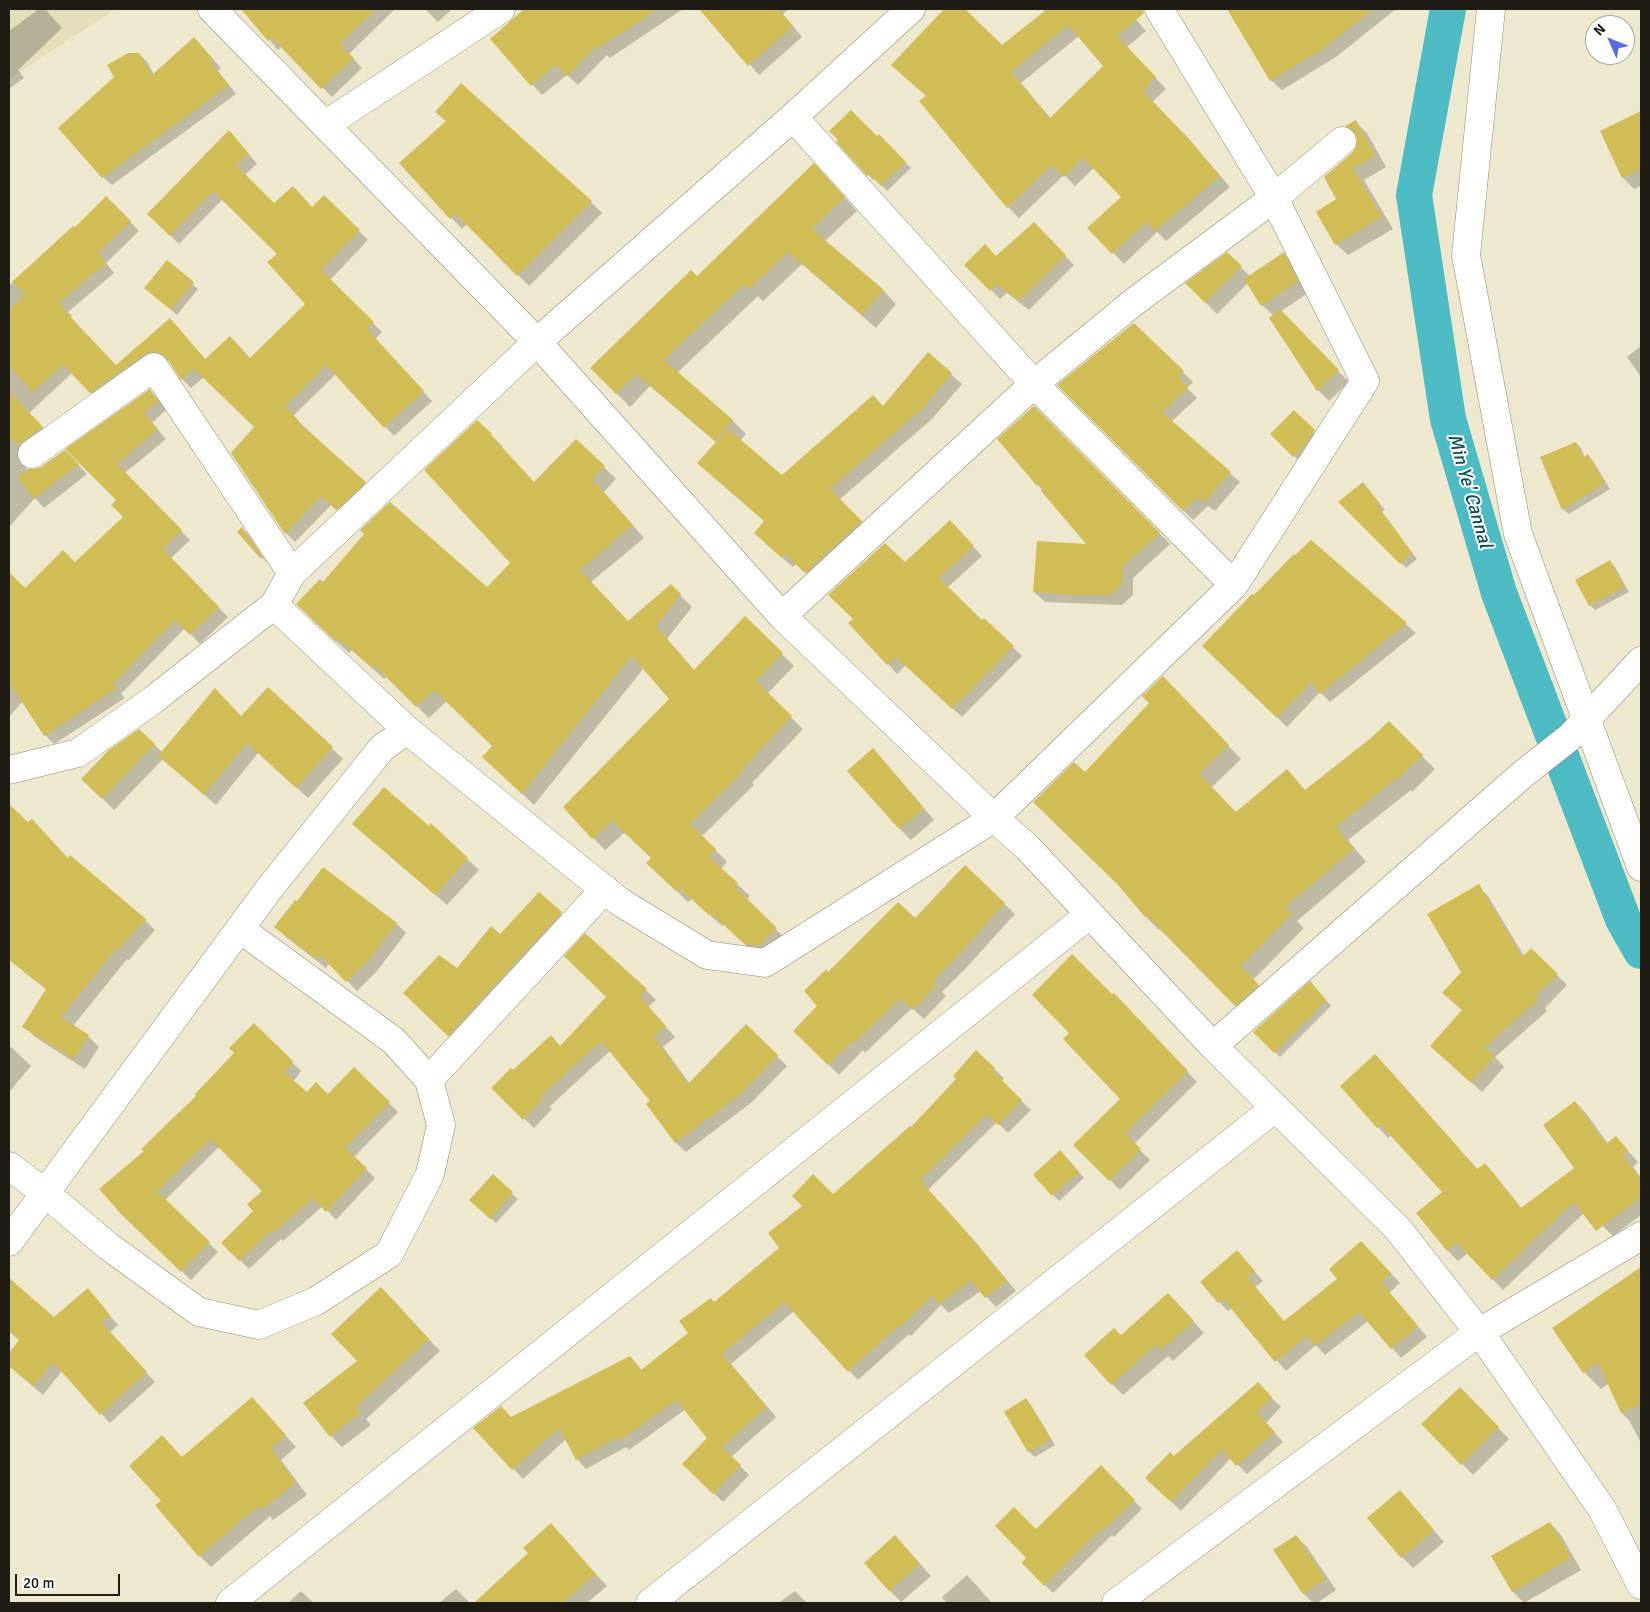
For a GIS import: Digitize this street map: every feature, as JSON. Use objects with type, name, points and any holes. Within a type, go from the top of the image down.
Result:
[{"type":"street","points":[[212,9],[538,342],[782,616],[994,818],[1028,848],[1213,1046],[1398,1229],[1488,1344],[1602,1509],[1641,1585]]},
{"type":"street","points":[[325,124],[501,9]]},
{"type":"street","points":[[9,770],[78,754],[153,700],[274,605],[292,573],[538,342],[794,117],[911,9]]},
{"type":"street","points":[[274,605],[407,730],[620,902],[708,955],[765,963],[994,818],[1234,585],[1365,382],[1274,198],[1159,9]]},
{"type":"street","points":[[1491,9],[1466,255],[1518,534],[1578,728],[1641,868]]},
{"type":"street","points":[[794,117],[1034,384],[1234,585]]},
{"type":"street","points":[[782,616],[1034,384],[1134,302],[1274,198],[1342,140]]},
{"type":"street","points":[[32,454],[154,367],[292,573]]},
{"type":"street","points":[[1213,1046],[1578,728],[1641,661]]},
{"type":"street","points":[[9,1242],[269,889],[382,748],[407,730]]},
{"type":"street","points":[[429,1080],[605,889]]},
{"type":"street","points":[[230,1603],[1090,914]]},
{"type":"street","points":[[9,1166],[45,1193],[108,1246],[199,1312],[259,1325],[316,1301],[389,1254],[430,1174],[441,1125],[429,1080],[394,1041],[240,929]]},
{"type":"street","points":[[650,1603],[1274,1108]]},
{"type":"street","points":[[1116,1603],[1478,1333],[1641,1236]]},
{"type":"shaded area","points":[[9,9],[116,9],[9,79]]},
{"type":"building","points":[[241,9],[376,9],[340,44],[354,58],[321,89],[272,38],[268,41]]},
{"type":"building","points":[[524,9],[658,9],[598,48],[596,46],[567,76],[556,65],[531,86],[490,39]]},
{"type":"building","points":[[699,9],[778,9],[793,26],[748,66]]},
{"type":"building","points":[[944,9],[965,9],[1002,45],[1047,9],[1143,9],[1144,13],[1117,36],[1156,77],[1143,91],[1189,139],[1220,176],[1155,231],[1147,222],[1112,254],[1087,228],[1121,197],[1083,158],[1064,177],[1052,165],[1007,208],[919,101],[926,96],[891,65]],"holes":[[[1068,25],[1103,66],[1050,118],[1011,72]]]},
{"type":"building","points":[[1227,9],[1373,9],[1323,49],[1270,81]]},
{"type":"building","points":[[194,37],[213,59],[210,62],[229,85],[102,178],[58,128],[114,77],[107,65],[128,53],[139,53],[152,75]]},
{"type":"building","points":[[461,83],[592,201],[517,276],[456,214],[450,219],[399,163],[446,121],[435,112]]},
{"type":"building","points":[[851,110],[877,136],[879,134],[906,162],[881,186],[869,174],[867,176],[836,142],[838,140],[829,131]]},
{"type":"building","points":[[1641,111],[1641,169],[1622,178],[1600,131]]},
{"type":"building","points":[[1356,120],[1375,156],[1353,168],[1382,217],[1335,245],[1316,212],[1336,199],[1324,177],[1352,153],[1356,147],[1357,139],[1354,131],[1345,126]]},
{"type":"building","points":[[229,130],[249,154],[236,165],[274,203],[293,186],[312,207],[324,195],[360,230],[321,270],[374,322],[367,329],[424,391],[384,428],[326,365],[285,406],[298,422],[366,482],[336,510],[321,496],[285,534],[231,453],[254,427],[194,369],[201,363],[181,380],[167,358],[160,353],[152,352],[145,354],[90,393],[63,365],[33,392],[9,366],[9,310],[25,294],[12,282],[73,226],[75,227],[106,196],[131,221],[98,253],[106,263],[60,302],[64,306],[62,308],[116,365],[170,318],[205,359],[230,336],[250,358],[305,304],[267,262],[277,254],[213,191],[170,236],[147,214]]},
{"type":"building","points":[[814,163],[845,197],[812,229],[884,290],[862,315],[788,252],[749,289],[744,284],[664,360],[733,420],[715,441],[636,374],[616,394],[590,368],[691,270],[697,276]]},
{"type":"building","points":[[1034,222],[1066,255],[1019,301],[997,284],[990,291],[964,265],[985,244],[996,256]]},
{"type":"building","points":[[1227,252],[1242,266],[1205,303],[1185,283]]},
{"type":"building","points":[[1284,252],[1298,281],[1261,306],[1244,279]]},
{"type":"building","points":[[167,260],[194,282],[171,310],[144,288]]},
{"type":"building","points":[[1280,309],[1339,370],[1317,391],[1269,318]]},
{"type":"building","points":[[1134,323],[1184,371],[1178,377],[1188,388],[1162,412],[1231,472],[1204,503],[1198,497],[1183,511],[1057,385]]},
{"type":"building","points":[[928,352],[952,373],[923,408],[830,489],[862,521],[805,573],[785,554],[782,558],[754,533],[764,521],[697,463],[728,429],[782,475],[873,395],[883,406]]},
{"type":"building","points":[[150,389],[158,401],[144,413],[158,429],[117,464],[182,530],[163,549],[219,607],[190,635],[175,620],[113,684],[117,688],[44,736],[9,682],[9,572],[25,588],[63,550],[75,562],[123,517],[111,505],[116,500],[65,449]]},
{"type":"building","points":[[9,391],[43,427],[19,446],[9,436]]},
{"type":"building","points":[[1034,406],[1160,533],[1123,567],[1122,584],[1111,595],[1069,595],[1033,592],[1037,541],[1086,544],[1041,491],[1041,483],[1037,486],[997,439]]},
{"type":"building","points":[[1294,410],[1315,430],[1306,444],[1293,457],[1270,434]]},
{"type":"building","points":[[477,420],[492,434],[534,482],[576,439],[605,466],[592,479],[633,525],[580,570],[628,621],[671,584],[681,594],[656,626],[694,670],[745,616],[783,653],[756,681],[792,716],[741,771],[743,772],[690,824],[716,849],[709,857],[738,883],[735,887],[777,928],[759,946],[744,944],[711,913],[709,915],[679,888],[676,891],[646,863],[651,858],[612,821],[592,839],[563,807],[669,699],[632,656],[522,794],[482,757],[492,746],[434,690],[416,707],[374,665],[372,668],[339,639],[336,642],[296,604],[320,579],[323,582],[364,534],[360,530],[390,502],[487,587],[510,563],[424,470]]},
{"type":"building","points":[[1576,442],[1583,458],[1588,454],[1605,483],[1562,510],[1540,457]]},
{"type":"building","points":[[65,450],[79,464],[34,499],[17,477],[28,469],[41,467]]},
{"type":"building","points":[[1363,482],[1412,553],[1400,564],[1338,502]]},
{"type":"building","points":[[950,520],[974,546],[939,578],[982,620],[984,618],[1014,646],[952,709],[896,657],[887,665],[848,623],[853,619],[828,595],[885,543],[905,562]]},
{"type":"building","points":[[242,527],[262,557],[261,559],[237,532]]},
{"type":"building","points":[[1311,540],[1407,623],[1320,694],[1311,682],[1277,718],[1202,646],[1252,594],[1254,595],[1294,554]]},
{"type":"building","points":[[1610,560],[1624,587],[1589,606],[1575,580]]},
{"type":"building","points":[[1163,676],[1229,745],[1199,774],[1236,812],[1287,769],[1305,790],[1372,737],[1389,721],[1423,755],[1398,779],[1336,827],[1354,849],[1285,907],[1292,914],[1241,966],[1259,985],[1235,1006],[1147,916],[1145,917],[1118,885],[1033,802],[1074,762],[1085,772],[1149,703],[1142,696]]},
{"type":"building","points":[[268,687],[333,747],[296,788],[247,743],[204,795],[158,756],[215,688],[241,716]]},
{"type":"building","points":[[139,729],[155,744],[102,799],[81,779],[109,750]]},
{"type":"building","points":[[873,748],[924,808],[899,829],[847,771]]},
{"type":"building","points":[[384,787],[429,826],[431,823],[468,858],[435,895],[352,824]]},
{"type":"building","points":[[9,804],[28,822],[32,819],[68,858],[70,855],[146,919],[118,950],[116,949],[61,1017],[89,1035],[74,1059],[22,1027],[46,989],[9,960]]},
{"type":"building","points":[[965,865],[1005,903],[933,981],[937,985],[913,1010],[901,998],[828,1065],[793,1031],[817,1006],[804,991],[826,969],[828,972],[898,902],[915,918]]},
{"type":"building","points":[[323,867],[397,923],[368,961],[346,982],[319,954],[316,959],[274,927]]},
{"type":"building","points":[[1479,884],[1522,957],[1531,948],[1558,974],[1535,997],[1538,1000],[1485,1047],[1495,1056],[1471,1083],[1430,1046],[1462,1010],[1442,993],[1461,972],[1427,914]]},
{"type":"building","points":[[539,892],[562,912],[448,1036],[403,993],[439,955],[457,968],[491,926],[500,934]]},
{"type":"building","points":[[585,933],[647,989],[640,997],[666,1026],[654,1037],[688,1084],[746,1024],[778,1055],[742,1093],[675,1143],[646,1104],[650,1101],[601,1041],[541,1096],[543,1099],[523,1120],[491,1088],[511,1068],[513,1070],[551,1035],[560,1046],[606,997],[564,956]]},
{"type":"building","points":[[1072,954],[1112,994],[1114,993],[1188,1071],[1125,1133],[1141,1149],[1109,1181],[1073,1145],[1120,1099],[1063,1039],[1069,1033],[1032,995]]},
{"type":"building","points":[[1310,981],[1326,1000],[1274,1053],[1253,1032]]},
{"type":"building","points":[[254,1023],[293,1061],[285,1073],[307,1092],[316,1082],[328,1094],[354,1067],[390,1102],[345,1148],[367,1168],[326,1212],[313,1198],[273,1233],[271,1231],[239,1261],[221,1243],[253,1211],[247,1204],[262,1191],[210,1139],[157,1191],[210,1242],[181,1272],[121,1214],[99,1189],[144,1151],[141,1149],[196,1096],[195,1094],[234,1053],[229,1048]]},
{"type":"building","points":[[976,1050],[995,1068],[993,1071],[1022,1100],[998,1125],[987,1114],[920,1180],[1007,1281],[985,1298],[971,1281],[938,1304],[932,1295],[900,1327],[898,1326],[848,1372],[784,1302],[722,1354],[767,1407],[722,1447],[741,1465],[713,1494],[682,1464],[707,1438],[676,1400],[619,1441],[616,1438],[576,1460],[559,1428],[512,1470],[473,1428],[501,1406],[511,1417],[630,1356],[641,1370],[688,1333],[679,1321],[711,1298],[714,1302],[779,1248],[768,1233],[802,1206],[792,1196],[813,1174],[833,1194],[911,1127],[956,1079],[953,1076]]},
{"type":"building","points":[[1375,1054],[1477,1169],[1485,1163],[1521,1208],[1574,1168],[1543,1125],[1575,1101],[1606,1144],[1616,1136],[1628,1150],[1623,1156],[1641,1180],[1641,1197],[1596,1231],[1574,1202],[1492,1280],[1457,1243],[1447,1251],[1416,1213],[1442,1192],[1381,1125],[1377,1128],[1340,1086]]},
{"type":"building","points":[[1060,1150],[1079,1172],[1052,1196],[1033,1175]]},
{"type":"building","points":[[493,1174],[513,1192],[490,1219],[469,1200]]},
{"type":"building","points":[[1361,1241],[1391,1273],[1381,1282],[1418,1326],[1391,1349],[1359,1312],[1315,1346],[1307,1336],[1275,1362],[1223,1299],[1218,1303],[1200,1282],[1237,1250],[1255,1271],[1247,1277],[1284,1321],[1337,1279],[1329,1269]]},
{"type":"building","points":[[1641,1267],[1641,1404],[1621,1413],[1598,1363],[1583,1373],[1552,1328]]},
{"type":"building","points":[[9,1278],[54,1317],[88,1288],[110,1315],[101,1322],[147,1372],[100,1415],[53,1362],[33,1386],[9,1366],[9,1353],[19,1340],[9,1331]]},
{"type":"building","points":[[381,1287],[429,1339],[356,1407],[360,1413],[330,1437],[303,1403],[357,1361],[331,1334]]},
{"type":"building","points":[[1168,1293],[1194,1321],[1161,1350],[1156,1345],[1111,1385],[1084,1355],[1114,1328],[1121,1335]]},
{"type":"building","points":[[1258,1382],[1272,1397],[1257,1413],[1275,1432],[1236,1466],[1222,1449],[1171,1502],[1145,1478],[1170,1452],[1174,1456]]},
{"type":"building","points":[[1460,1387],[1499,1427],[1461,1465],[1421,1424]]},
{"type":"building","points":[[252,1397],[286,1435],[271,1448],[296,1483],[261,1510],[258,1506],[199,1557],[155,1505],[161,1501],[129,1466],[162,1435],[182,1457]]},
{"type":"building","points":[[1026,1398],[1051,1439],[1028,1452],[1004,1412]]},
{"type":"building","points":[[1101,1465],[1135,1500],[1105,1529],[1103,1527],[1044,1586],[1022,1563],[1026,1558],[995,1526],[1014,1507],[1036,1529]]},
{"type":"building","points":[[1400,1490],[1434,1530],[1401,1558],[1367,1518]]},
{"type":"building","points":[[1550,1522],[1571,1558],[1512,1592],[1491,1556]]},
{"type":"building","points":[[551,1523],[596,1574],[563,1603],[474,1603],[528,1553],[523,1548]]},
{"type":"building","points":[[895,1535],[920,1564],[889,1591],[864,1563]]},
{"type":"building","points":[[1296,1535],[1326,1579],[1303,1594],[1273,1550]]},
{"type":"waterway","name":"Min Ye' Cannal","points":[[1448,9],[1414,195],[1448,419],[1499,593],[1623,919],[1641,951]]}]
